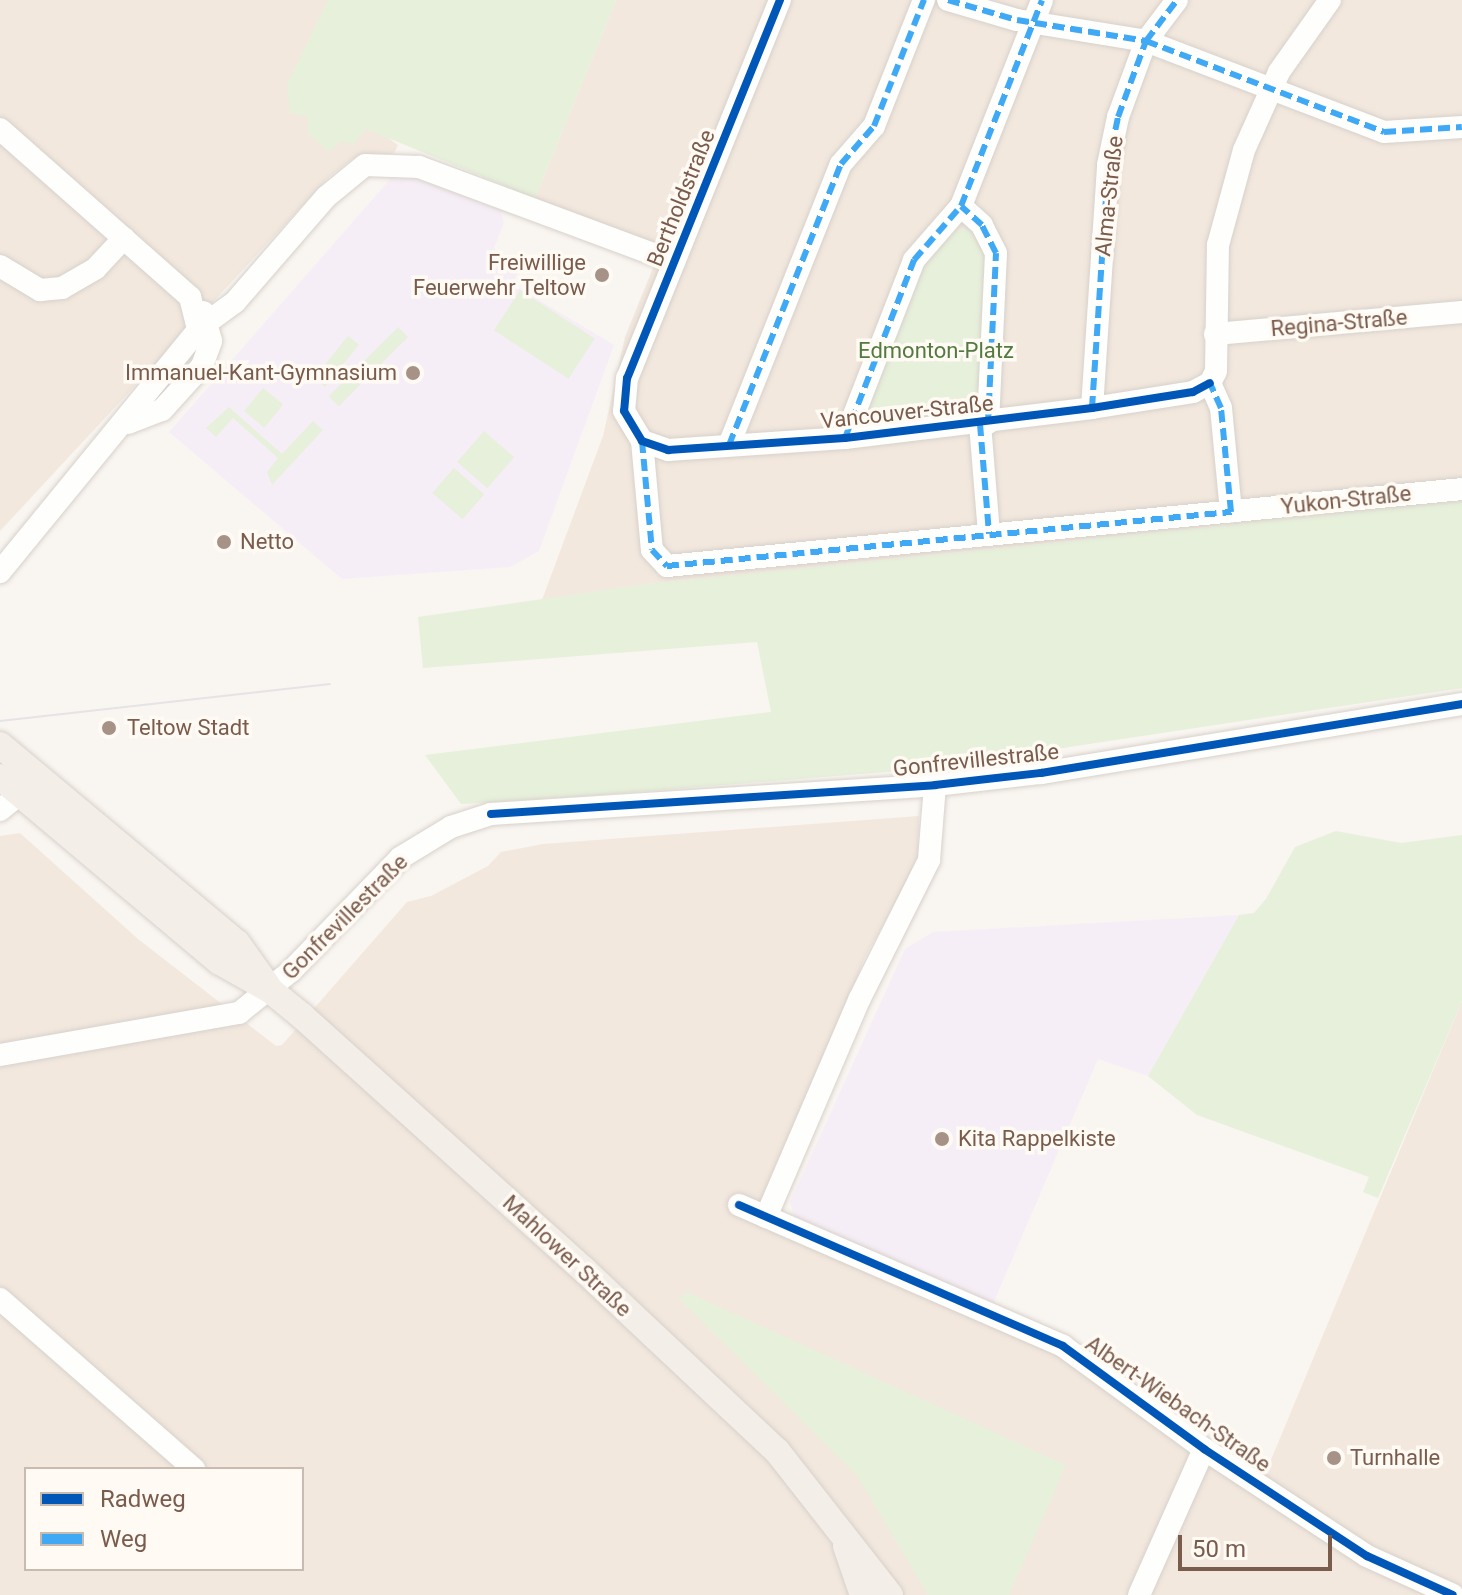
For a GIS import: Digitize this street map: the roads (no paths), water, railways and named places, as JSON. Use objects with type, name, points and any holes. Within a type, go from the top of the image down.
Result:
[{"type":"main road","name":"Mahlower Straße","points":[[0,745],[58,790],[237,943],[270,990],[767,1441],[816,1496],[844,1539],[890,1595]]},
{"type":"main road","name":"Mahlower Straße","points":[[7,794],[220,962],[270,990]]},
{"type":"main road","name":"Mahlower Straße","points":[[844,1539],[863,1595]]},
{"type":"street","name":"Bertholdstraße","points":[[642,441],[624,411],[627,378],[780,0]]},
{"type":"street","points":[[729,445],[841,164],[874,126],[924,0]]},
{"type":"street","points":[[948,0],[1038,10],[1146,41],[1384,132],[1462,127]]},
{"type":"street","name":"Alma-Straße","points":[[1092,408],[1108,165],[1118,117],[1146,41],[1177,0]]},
{"type":"street","points":[[642,441],[652,550],[667,566],[1231,512],[1221,408],[1210,383],[1216,371],[1218,245],[1244,150],[1270,88],[1330,0]]},
{"type":"street","points":[[845,438],[914,260],[961,206],[1038,10]]},
{"type":"street","points":[[0,129],[190,297],[209,321],[208,353],[191,379],[162,410],[127,424]]},
{"type":"street","name":"Bertholdstraße","points":[[209,321],[235,302],[326,197],[365,165],[419,167],[674,262]]},
{"type":"street","points":[[961,206],[982,225],[996,253],[984,423]]},
{"type":"street","points":[[0,266],[40,290],[62,288],[96,268],[124,238]]},
{"type":"street","points":[[0,572],[127,424],[198,330],[190,297]]},
{"type":"street","name":"Regina-Straße","points":[[1215,334],[1462,312]]},
{"type":"street","name":"Vancouver-Straße","points":[[642,441],[668,450],[845,438],[1092,408],[1193,392],[1210,383]]},
{"type":"street","name":"Vancouver-Straße","points":[[984,423],[989,534]]},
{"type":"street","name":"Yukon-Straße","points":[[1231,512],[1462,489]]},
{"type":"street","name":"Gonfrevillestraße","points":[[0,1055],[224,1018],[270,990],[390,866],[466,822],[514,810],[935,785],[1041,773],[1462,704]]},
{"type":"street","points":[[766,1217],[859,1000],[929,860],[935,785]]},
{"type":"street","name":"Albert-Wiebach-Straße","points":[[739,1205],[1063,1346],[1204,1449],[1367,1556],[1453,1595]]},
{"type":"street","points":[[0,1299],[192,1467]]},
{"type":"street","points":[[1139,1595],[1204,1449]]},
{"type":"tram line","points":[[0,721],[330,684]]},
{"type":"place","name":"Freiwillige Feuerwehr Teltow","points":[[602,275]]},
{"type":"place","name":"Immanuel-Kant-Gymnasium","points":[[413,373]]},
{"type":"place","name":"Netto","points":[[224,542]]},
{"type":"place","name":"Teltow Stadt","points":[[109,728]]},
{"type":"place","name":"Kita Rappelkiste","points":[[942,1139]]},
{"type":"place","name":"Turnhalle","points":[[1334,1458]]},
{"type":"park label","name":"Edmonton-Platz","points":[[936,351]]}]
